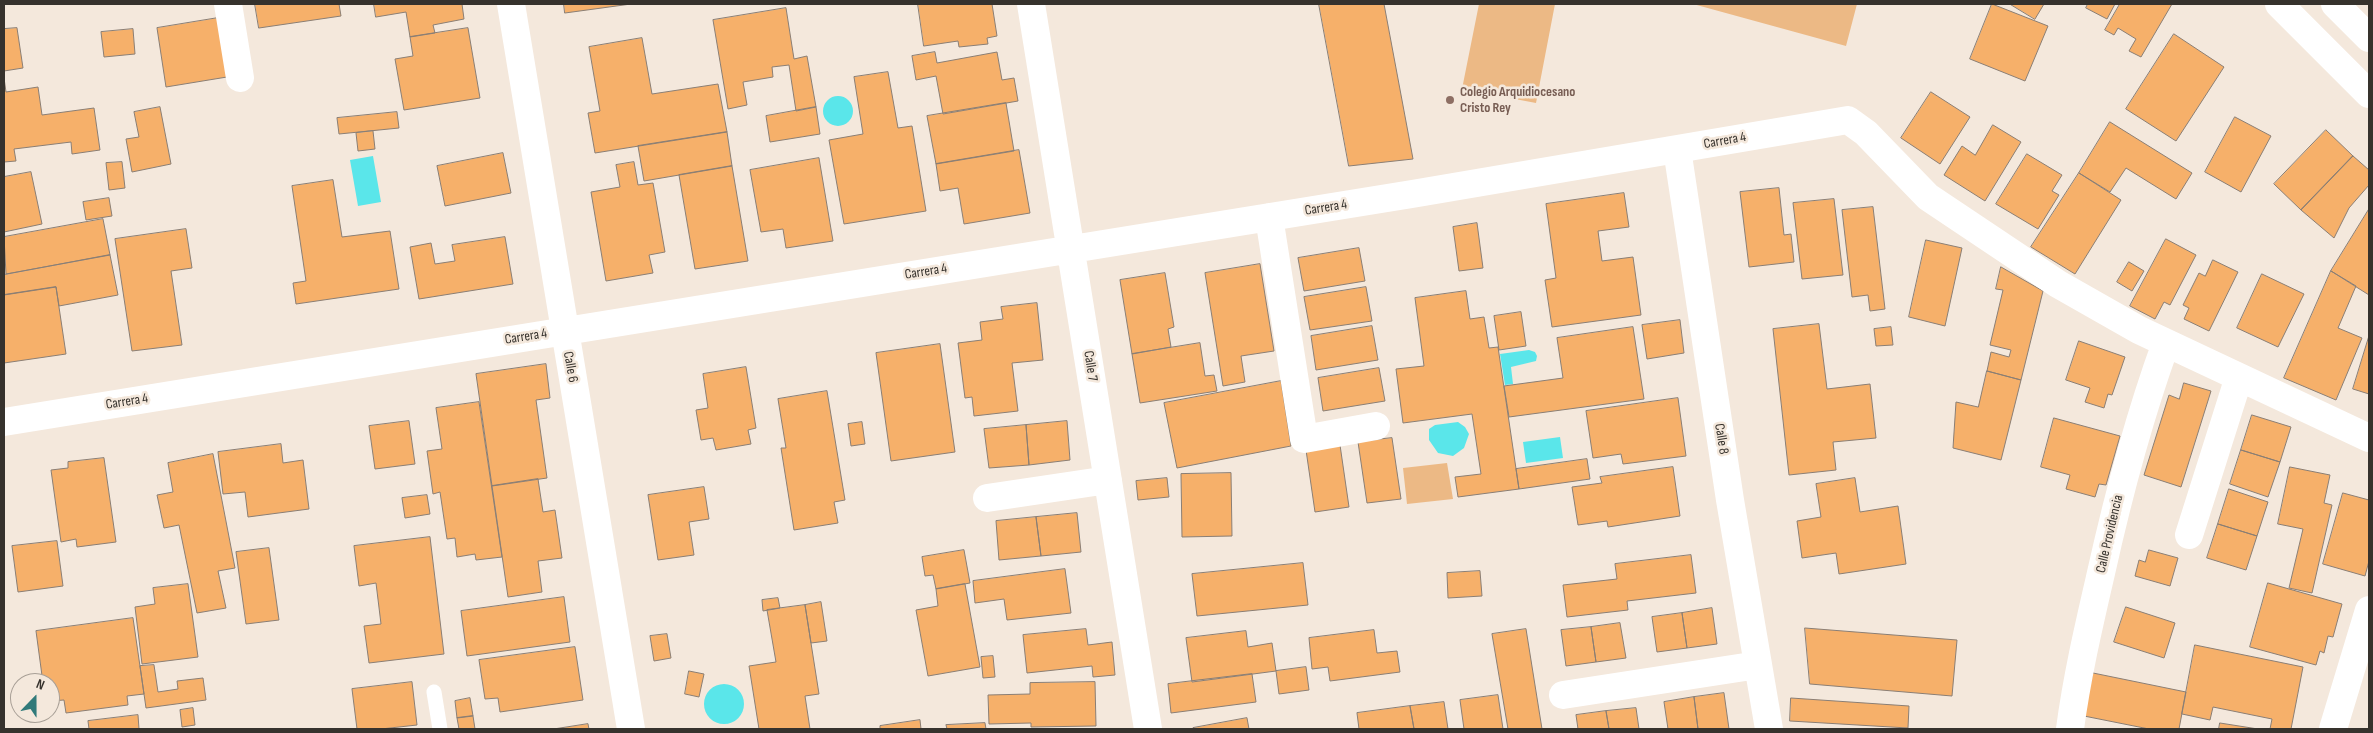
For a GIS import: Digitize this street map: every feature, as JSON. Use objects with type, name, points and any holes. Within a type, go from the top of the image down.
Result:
[{"type":"street","points":[[228,4],[240,78]]},
{"type":"street","name":"Calle 6","points":[[511,4],[631,729]]},
{"type":"street","name":"Calle 7","points":[[1031,4],[1148,729]]},
{"type":"street","points":[[2279,4],[2369,94]]},
{"type":"street","points":[[2335,4],[2369,38]]},
{"type":"street","name":"Carrera 4","points":[[4,422],[1269,217],[1848,120],[1866,133],[1914,184],[1946,211],[2066,289],[2166,343]]},
{"type":"street","name":"Calle 8","points":[[1677,149],[1730,500],[1769,729]]},
{"type":"street","points":[[1269,217],[1304,439],[1376,426]]},
{"type":"street","points":[[2166,343],[2369,438]]},
{"type":"street","name":"Calle Providencia","points":[[2070,729],[2085,645],[2122,480],[2138,421],[2166,343]]},
{"type":"street","points":[[2189,535],[2239,376]]},
{"type":"street","points":[[987,498],[1108,480]]},
{"type":"street","points":[[2332,729],[2369,610]]},
{"type":"street","points":[[1563,695],[1758,664]]},
{"type":"lane","points":[[434,692],[440,729]]},
{"type":"shaded area","points":[[1479,4],[1555,4],[1536,103],[1462,89]]},
{"type":"shaded area","points":[[1693,4],[1857,4],[1846,46]]},
{"type":"shaded area","points":[[1447,463],[1453,499],[1407,504],[1403,468]]},
{"type":"water","points":[[838,96],[849,100],[853,111],[849,122],[838,126],[827,122],[823,111],[827,100]]},
{"type":"water","points":[[373,156],[381,202],[358,206],[350,160]]},
{"type":"water","points":[[1529,350],[1535,352],[1537,356],[1536,361],[1511,367],[1513,384],[1505,385],[1500,354]]},
{"type":"water","points":[[1458,422],[1465,427],[1469,434],[1464,448],[1453,456],[1438,453],[1429,440],[1429,429],[1435,425]]},
{"type":"water","points":[[1560,437],[1563,458],[1526,463],[1523,442]]},
{"type":"water","points":[[728,684],[735,687],[741,693],[744,704],[743,712],[735,721],[728,724],[720,724],[713,721],[705,712],[704,700],[707,693],[716,685]]},
{"type":"building","points":[[255,4],[339,4],[341,16],[259,28]]},
{"type":"building","points":[[374,4],[462,4],[464,19],[433,25],[435,33],[410,37],[406,12],[376,17]]},
{"type":"building","points":[[564,4],[631,4],[565,13]]},
{"type":"building","points":[[918,4],[992,4],[997,36],[987,38],[988,44],[959,47],[958,41],[924,46]]},
{"type":"building","points":[[1319,4],[1384,4],[1413,159],[1349,166]]},
{"type":"building","points":[[1992,4],[2048,26],[2025,81],[1970,59]]},
{"type":"building","points":[[2010,4],[2044,4],[2035,19]]},
{"type":"building","points":[[2088,4],[2115,4],[2107,19],[2086,8]]},
{"type":"building","points":[[2120,4],[2172,4],[2141,57],[2129,51],[2136,39],[2118,28],[2114,35],[2105,30]]},
{"type":"building","points":[[786,8],[794,59],[807,56],[816,107],[796,111],[789,65],[772,67],[773,77],[743,82],[747,105],[728,109],[713,20]]},
{"type":"building","points":[[218,18],[227,77],[166,87],[157,28]]},
{"type":"building","points":[[17,28],[23,68],[4,71],[4,29]]},
{"type":"building","points":[[468,28],[480,98],[404,110],[395,59],[413,56],[410,37]]},
{"type":"building","points":[[133,29],[135,54],[104,57],[101,32]]},
{"type":"building","points":[[2174,34],[2224,67],[2176,141],[2126,109]]},
{"type":"building","points":[[642,38],[652,94],[718,84],[727,132],[595,153],[588,113],[600,111],[589,47]]},
{"type":"building","points":[[935,52],[937,63],[997,52],[1002,80],[1014,78],[1018,101],[943,114],[936,76],[916,80],[912,56]]},
{"type":"building","points":[[888,72],[898,128],[912,126],[926,211],[844,224],[829,140],[863,134],[854,77]]},
{"type":"building","points":[[4,78],[6,92],[38,87],[42,115],[94,108],[100,150],[72,154],[71,142],[14,149],[16,161],[4,162]]},
{"type":"building","points":[[1931,92],[1970,117],[1940,164],[1901,138]]},
{"type":"building","points":[[1006,103],[1014,151],[936,164],[927,116]]},
{"type":"building","points":[[160,107],[171,164],[132,172],[126,139],[139,137],[134,112]]},
{"type":"building","points":[[816,107],[820,134],[770,142],[766,116]]},
{"type":"building","points":[[397,112],[399,128],[339,134],[337,118]]},
{"type":"building","points":[[2235,117],[2271,136],[2241,192],[2205,172]]},
{"type":"building","points":[[2110,122],[2192,173],[2176,199],[2126,168],[2110,192],[2079,173]]},
{"type":"building","points":[[1993,125],[2021,142],[1985,201],[1944,175],[1962,146],[1975,155]]},
{"type":"building","points":[[2326,130],[2353,156],[2301,210],[2274,184]]},
{"type":"building","points":[[373,131],[375,149],[358,151],[356,133]]},
{"type":"building","points":[[727,132],[732,166],[644,181],[638,146]]},
{"type":"building","points":[[1019,150],[1030,213],[964,224],[958,188],[940,191],[936,164]]},
{"type":"building","points":[[503,153],[511,193],[445,206],[437,166]]},
{"type":"building","points":[[2027,154],[2062,175],[2052,191],[2059,195],[2038,229],[1996,204]]},
{"type":"building","points":[[2353,156],[2369,170],[2369,185],[2349,208],[2334,238],[2301,210]]},
{"type":"building","points":[[819,158],[833,241],[786,248],[783,229],[761,232],[750,170]]},
{"type":"building","points":[[122,162],[125,188],[109,190],[106,163]]},
{"type":"building","points":[[634,162],[638,185],[653,183],[665,252],[649,255],[653,273],[606,281],[591,192],[620,187],[616,165]]},
{"type":"building","points":[[732,166],[748,261],[695,269],[679,175]]},
{"type":"building","points":[[31,172],[42,224],[4,232],[4,177]]},
{"type":"building","points":[[2079,173],[2121,200],[2075,274],[2031,247]]},
{"type":"building","points":[[333,180],[342,237],[390,231],[399,289],[296,304],[293,283],[306,281],[292,186]]},
{"type":"building","points":[[1779,188],[1784,235],[1791,234],[1794,262],[1749,267],[1740,192]]},
{"type":"building","points":[[1624,193],[1629,227],[1598,231],[1602,261],[1633,257],[1641,315],[1552,327],[1545,280],[1556,278],[1546,204]]},
{"type":"building","points":[[109,198],[112,216],[86,220],[83,202]]},
{"type":"building","points":[[1834,199],[1843,275],[1802,279],[1793,203]]},
{"type":"building","points":[[1873,207],[1885,309],[1870,311],[1868,295],[1852,297],[1842,210]]},
{"type":"building","points":[[2369,209],[2369,295],[2331,271]]},
{"type":"building","points":[[103,219],[110,255],[6,274],[4,237]]},
{"type":"building","points":[[1477,223],[1483,268],[1459,271],[1453,227]]},
{"type":"building","points":[[186,229],[192,268],[171,271],[182,345],[132,351],[115,239]]},
{"type":"building","points":[[505,237],[513,284],[419,299],[410,247],[431,243],[435,264],[455,261],[452,245]]},
{"type":"building","points":[[2166,239],[2196,255],[2170,305],[2164,302],[2155,319],[2130,306]]},
{"type":"building","points":[[1926,240],[1962,248],[1945,326],[1909,317]]},
{"type":"building","points":[[1359,248],[1365,281],[1304,291],[1298,258]]},
{"type":"building","points":[[110,255],[118,295],[59,306],[56,287],[4,295],[4,275]]},
{"type":"building","points":[[2213,260],[2238,272],[2209,331],[2184,319],[2189,308],[2183,305],[2199,273],[2205,276]]},
{"type":"building","points":[[2129,262],[2144,271],[2132,291],[2117,282]]},
{"type":"building","points":[[1260,264],[1274,351],[1241,356],[1245,382],[1223,386],[1205,273]]},
{"type":"building","points":[[2001,267],[2043,291],[2021,380],[1987,371],[1991,352],[2009,357],[2011,350],[1990,345],[2003,290],[1996,289]]},
{"type":"building","points":[[2331,271],[2356,286],[2338,328],[2362,338],[2336,400],[2284,378]]},
{"type":"building","points":[[1165,273],[1174,327],[1168,329],[1171,347],[1132,354],[1120,280]]},
{"type":"building","points":[[2262,274],[2304,294],[2278,347],[2237,328]]},
{"type":"building","points":[[56,287],[66,354],[4,363],[4,295]]},
{"type":"building","points":[[1366,287],[1372,321],[1310,330],[1304,297]]},
{"type":"building","points":[[1466,291],[1470,319],[1484,317],[1489,348],[1498,347],[1519,489],[1458,497],[1455,477],[1481,474],[1472,414],[1403,423],[1396,369],[1424,366],[1415,298]]},
{"type":"building","points":[[1037,303],[1043,360],[1012,363],[1018,411],[974,416],[972,397],[965,398],[958,343],[982,340],[980,322],[1003,319],[1001,307]]},
{"type":"building","points":[[1521,312],[1526,346],[1499,350],[1494,316]]},
{"type":"building","points":[[1680,320],[1684,353],[1647,359],[1642,325]]},
{"type":"building","points":[[1819,324],[1827,389],[1870,384],[1876,438],[1833,442],[1836,470],[1789,475],[1773,329]]},
{"type":"building","points":[[1372,326],[1378,360],[1316,370],[1311,336]]},
{"type":"building","points":[[1633,327],[1644,399],[1509,417],[1504,386],[1563,378],[1557,338]]},
{"type":"building","points":[[1891,327],[1893,345],[1876,346],[1874,329]]},
{"type":"building","points":[[2369,336],[2369,394],[2353,389]]},
{"type":"building","points":[[2079,341],[2125,357],[2112,395],[2108,394],[2104,408],[2085,402],[2090,388],[2066,380]]},
{"type":"building","points":[[1200,343],[1205,376],[1214,375],[1217,391],[1140,403],[1132,354]]},
{"type":"building","points":[[940,344],[955,452],[891,461],[876,353]]},
{"type":"building","points":[[546,364],[550,398],[536,400],[547,478],[492,486],[476,374]]},
{"type":"building","points":[[746,367],[756,428],[748,430],[751,444],[716,450],[713,438],[701,440],[696,410],[708,408],[703,374]]},
{"type":"building","points":[[1379,368],[1385,401],[1323,411],[1318,378]]},
{"type":"building","points":[[1987,371],[2021,380],[2001,460],[1953,448],[1956,402],[1978,407]]},
{"type":"building","points":[[1281,381],[1291,446],[1177,468],[1164,403]]},
{"type":"building","points":[[2184,383],[2211,391],[2181,487],[2144,475],[2169,395],[2179,399]]},
{"type":"building","points":[[827,391],[845,500],[834,502],[838,523],[794,530],[781,448],[786,448],[778,399]]},
{"type":"building","points":[[1678,398],[1686,456],[1623,464],[1621,454],[1593,458],[1586,411]]},
{"type":"building","points":[[479,402],[502,557],[476,560],[475,554],[457,557],[455,538],[447,539],[440,492],[433,494],[427,451],[442,449],[436,408]]},
{"type":"building","points":[[2252,415],[2291,427],[2280,462],[2241,450]]},
{"type":"building","points":[[2054,418],[2120,436],[2106,485],[2099,484],[2095,497],[2066,489],[2070,475],[2041,467]]},
{"type":"building","points":[[409,421],[415,464],[375,469],[369,426]]},
{"type":"building","points":[[1067,421],[1070,460],[1029,465],[1026,425]]},
{"type":"building","points":[[862,422],[865,444],[851,446],[848,424]]},
{"type":"building","points":[[1026,425],[1029,465],[989,468],[984,429]]},
{"type":"building","points":[[1392,438],[1401,499],[1367,503],[1358,442]]},
{"type":"building","points":[[281,444],[283,463],[303,460],[309,509],[248,517],[245,492],[223,494],[218,452]]},
{"type":"building","points":[[1340,445],[1349,507],[1315,512],[1306,450]]},
{"type":"building","points":[[2241,450],[2280,462],[2268,497],[2230,484]]},
{"type":"building","points":[[213,454],[235,568],[218,571],[226,608],[197,613],[179,525],[164,528],[157,495],[173,492],[168,463]]},
{"type":"building","points":[[104,458],[116,542],[77,547],[76,539],[61,542],[51,470],[68,468],[68,462]]},
{"type":"building","points":[[1587,459],[1590,479],[1519,489],[1516,469]]},
{"type":"building","points":[[1673,467],[1680,516],[1608,527],[1607,521],[1578,525],[1572,487],[1602,483],[1600,477]]},
{"type":"building","points":[[2290,467],[2330,475],[2324,503],[2332,505],[2312,593],[2289,588],[2303,529],[2278,524]]},
{"type":"building","points":[[1231,473],[1232,536],[1182,537],[1181,474]]},
{"type":"building","points":[[1167,478],[1169,497],[1138,500],[1136,481]]},
{"type":"building","points":[[1855,478],[1860,512],[1898,506],[1906,564],[1839,574],[1836,553],[1802,558],[1797,521],[1821,517],[1816,484]]},
{"type":"building","points":[[538,479],[543,512],[555,510],[562,558],[538,561],[542,592],[508,597],[492,486]]},
{"type":"building","points":[[704,487],[709,519],[689,522],[694,555],[658,560],[648,495]]},
{"type":"building","points":[[2229,489],[2268,502],[2257,536],[2218,524]]},
{"type":"building","points":[[2343,493],[2369,500],[2369,561],[2365,576],[2323,564]]},
{"type":"building","points":[[427,495],[430,514],[405,518],[402,498]]},
{"type":"building","points":[[1077,513],[1081,552],[1041,556],[1036,517]]},
{"type":"building","points":[[1036,517],[1041,556],[999,560],[996,521]]},
{"type":"building","points":[[2218,524],[2257,536],[2246,570],[2207,558]]},
{"type":"building","points":[[430,537],[444,654],[369,663],[364,626],[381,624],[376,583],[359,586],[354,546]]},
{"type":"building","points":[[57,541],[63,586],[18,592],[12,546]]},
{"type":"building","points":[[269,548],[279,620],[246,624],[236,552]]},
{"type":"building","points":[[964,550],[970,583],[936,589],[933,575],[925,576],[922,557]]},
{"type":"building","points":[[2149,550],[2178,558],[2170,586],[2135,576],[2139,560],[2145,562]]},
{"type":"building","points":[[1691,555],[1696,593],[1627,601],[1628,610],[1567,617],[1563,585],[1617,579],[1615,564]]},
{"type":"building","points":[[1303,563],[1308,605],[1197,616],[1192,574]]},
{"type":"building","points":[[1065,569],[1071,613],[1007,620],[1004,599],[975,603],[973,581]]},
{"type":"building","points":[[1480,571],[1482,596],[1448,598],[1447,573]]},
{"type":"building","points":[[2268,583],[2342,604],[2333,637],[2328,636],[2324,653],[2320,651],[2316,665],[2250,647]]},
{"type":"building","points":[[188,584],[198,657],[142,664],[135,607],[155,604],[153,588]]},
{"type":"building","points":[[965,584],[980,667],[928,676],[916,610],[938,606],[936,589]]},
{"type":"building","points":[[564,597],[570,642],[467,656],[461,611]]},
{"type":"building","points":[[778,598],[780,608],[763,611],[762,600]]},
{"type":"building","points":[[821,602],[827,641],[811,643],[805,605]]},
{"type":"building","points":[[805,605],[819,694],[805,696],[810,729],[759,729],[749,666],[776,662],[767,610]]},
{"type":"building","points":[[2126,607],[2175,623],[2164,658],[2114,642]]},
{"type":"building","points":[[1712,608],[1717,644],[1687,648],[1682,613]]},
{"type":"building","points":[[1682,613],[1687,648],[1657,652],[1652,617]]},
{"type":"building","points":[[133,618],[144,694],[127,696],[128,705],[66,713],[64,700],[60,700],[60,673],[42,673],[36,631]]},
{"type":"building","points":[[1620,623],[1626,658],[1596,662],[1591,627]]},
{"type":"building","points":[[1591,627],[1596,662],[1566,666],[1561,630]]},
{"type":"building","points":[[1805,628],[1957,640],[1952,696],[1810,684]]},
{"type":"building","points":[[1086,629],[1088,645],[1112,642],[1115,675],[1093,677],[1092,666],[1027,673],[1023,635]]},
{"type":"building","points":[[1526,629],[1542,729],[1508,729],[1492,634]]},
{"type":"building","points":[[1374,630],[1377,653],[1397,651],[1400,672],[1330,681],[1328,667],[1312,669],[1309,638]]},
{"type":"building","points":[[1246,631],[1248,647],[1272,643],[1276,671],[1192,682],[1186,638]]},
{"type":"building","points":[[667,634],[671,658],[654,661],[650,636]]},
{"type":"building","points":[[2195,645],[2303,667],[2291,729],[2270,729],[2272,719],[2213,707],[2210,720],[2182,714]]},
{"type":"building","points":[[575,647],[583,700],[500,712],[498,698],[485,699],[479,660]]},
{"type":"building","points":[[993,656],[995,677],[983,678],[981,657]]},
{"type":"building","points":[[154,665],[158,692],[178,689],[177,681],[203,678],[206,700],[146,708],[140,666]]},
{"type":"building","points":[[1306,667],[1309,690],[1279,694],[1276,671]]},
{"type":"building","points":[[689,671],[704,674],[699,697],[685,694]]},
{"type":"building","points":[[2093,673],[2186,692],[2179,729],[2149,729],[2084,716]]},
{"type":"building","points":[[1252,674],[1256,702],[1171,713],[1168,684]]},
{"type":"building","points":[[412,682],[417,725],[381,729],[357,729],[352,689]]},
{"type":"building","points":[[1095,682],[1096,726],[1031,727],[1031,723],[989,724],[988,695],[1030,694],[1030,683]]},
{"type":"building","points":[[1724,693],[1729,729],[1698,729],[1694,697]]},
{"type":"building","points":[[1498,695],[1503,729],[1464,729],[1460,700]]},
{"type":"building","points":[[1694,697],[1698,729],[1668,729],[1664,702]]},
{"type":"building","points":[[470,698],[473,716],[457,718],[455,701]]},
{"type":"building","points":[[1791,698],[1909,706],[1908,728],[1790,721]]},
{"type":"building","points":[[1444,702],[1448,729],[1414,729],[1410,706]]},
{"type":"building","points":[[1410,706],[1414,729],[1359,729],[1357,713]]},
{"type":"building","points":[[193,708],[195,725],[182,727],[180,710]]},
{"type":"building","points":[[1636,708],[1639,729],[1609,729],[1606,711]]},
{"type":"building","points":[[1606,711],[1609,729],[1578,729],[1576,715]]},
{"type":"building","points":[[138,715],[139,729],[89,729],[88,721]]},
{"type":"building","points":[[473,716],[475,729],[459,729],[457,718]]},
{"type":"building","points":[[1247,718],[1249,729],[1193,729],[1193,728]]},
{"type":"building","points":[[920,720],[921,729],[880,729],[880,726]]},
{"type":"building","points":[[985,723],[986,729],[947,729],[946,725]]},
{"type":"building","points":[[2220,723],[2258,729],[2219,729]]},
{"type":"building","points":[[588,724],[589,729],[554,729]]},
{"type":"place","name":"Colegio Arquidiocesano Cristo Rey","points":[[1450,100]]}]
